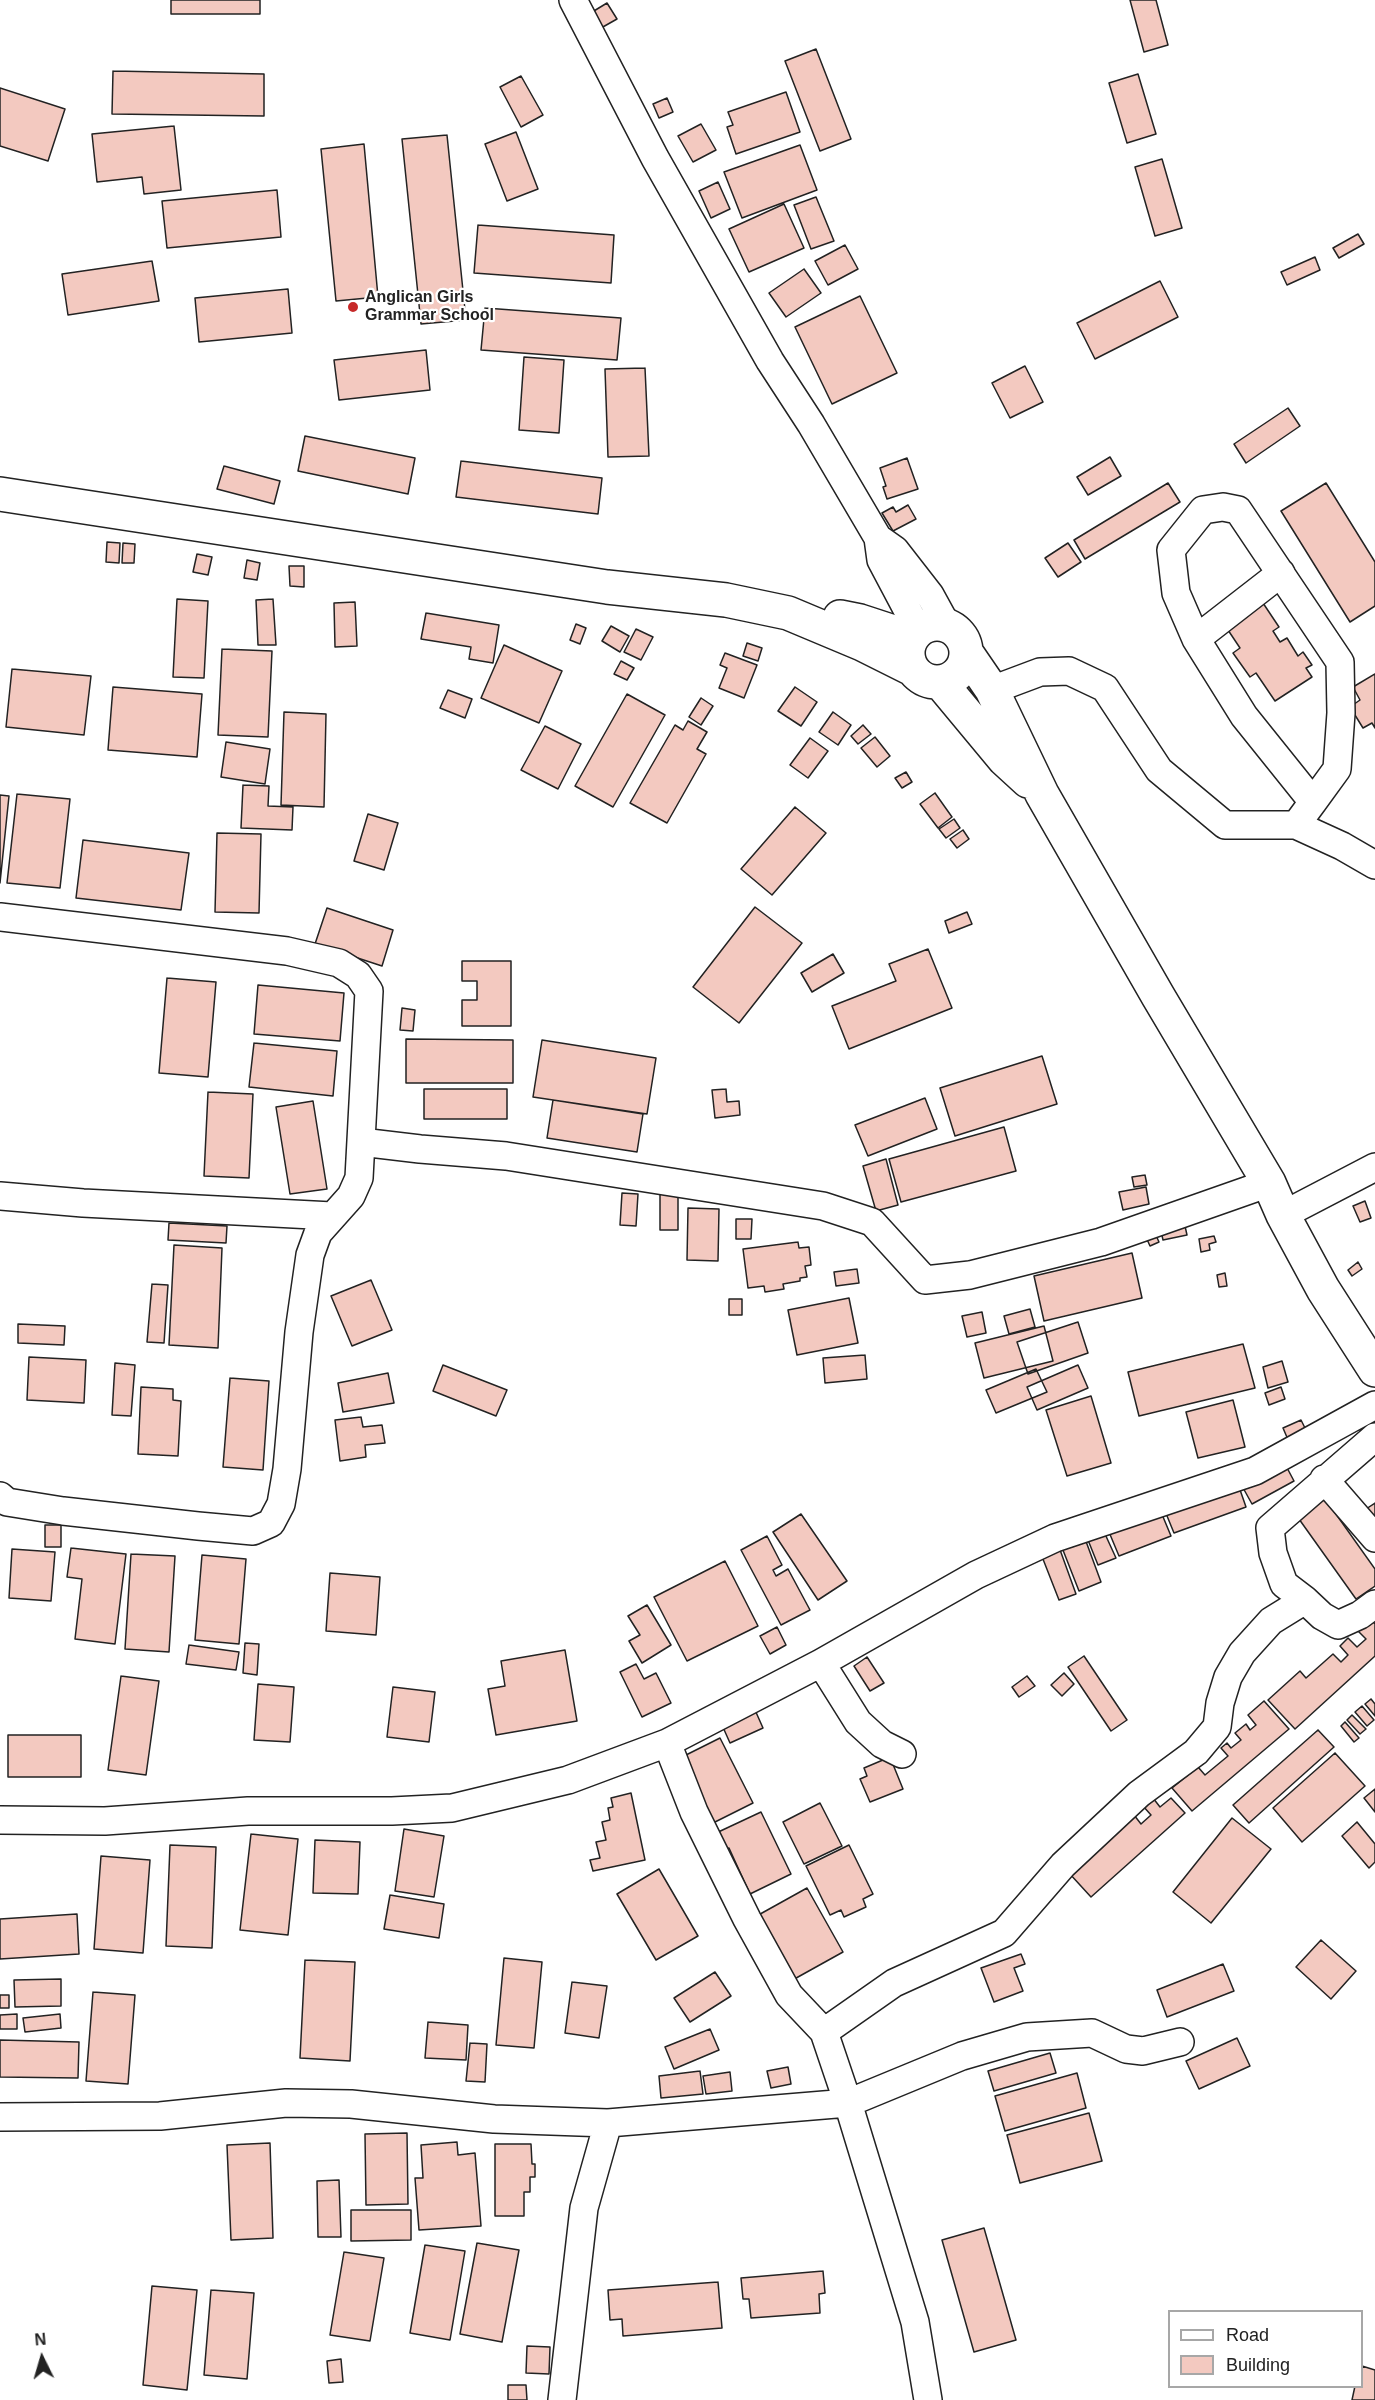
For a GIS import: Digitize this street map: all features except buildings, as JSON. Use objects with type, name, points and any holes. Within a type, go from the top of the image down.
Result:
[{"type":"main road","points":[[0,494],[607,587],[726,600],[788,613],[823,614],[860,621],[933,650],[992,690],[1042,794],[1269,1183],[1283,1215],[1323,1289],[1375,1370]]},
{"type":"main road","points":[[933,650],[1004,759],[1042,794]]},
{"type":"street","points":[[573,0],[655,158],[770,361],[811,424],[878,538],[895,550],[930,595],[933,650]]},
{"type":"street","points":[[1296,825],[1313,802],[1337,769],[1341,713],[1340,662],[1238,510],[1223,507],[1203,510],[1171,550],[1176,593],[1196,639],[1244,716],[1313,802]]},
{"type":"street","points":[[1196,639],[1281,573]]},
{"type":"street","points":[[992,690],[1040,672],[1069,671],[1105,688],[1159,770],[1225,825],[1296,825],[1342,846],[1375,866]]},
{"type":"street","points":[[0,917],[287,951],[339,963],[358,975],[369,991],[359,1178],[351,1196],[318,1233],[310,1255],[299,1332],[287,1469],[281,1504],[271,1523],[253,1531],[198,1526],[63,1511],[7,1502],[0,1496]]},
{"type":"street","points":[[361,1142],[506,1156],[823,1206],[872,1222],[903,1253],[925,1280],[970,1275],[1101,1242],[1269,1183]]},
{"type":"street","points":[[1283,1215],[1375,1167]]},
{"type":"street","points":[[0,1196],[82,1203],[332,1216]]},
{"type":"street","points":[[0,1821],[105,1821],[248,1811],[392,1811],[452,1808],[568,1780],[667,1743],[821,1663],[976,1575],[1055,1538],[1255,1471],[1375,1404]]},
{"type":"street","points":[[1375,1437],[1270,1528],[1273,1553],[1284,1584],[1322,1616],[1338,1625],[1360,1615],[1375,1604]]},
{"type":"street","points":[[1324,1479],[1375,1538]]},
{"type":"street","points":[[824,2031],[894,1983],[1004,1932],[1063,1864],[1139,1794],[1196,1752],[1217,1727],[1220,1703],[1228,1677],[1242,1653],[1271,1621],[1305,1600]]},
{"type":"street","points":[[821,1663],[858,1722],[882,1744],[903,1755]]},
{"type":"street","points":[[667,1743],[694,1812],[752,1929],[789,1995],[824,2031],[915,2322],[928,2400]]},
{"type":"street","points":[[0,2117],[160,2116],[286,2103],[351,2104],[494,2119],[608,2123],[848,2103],[962,2056],[1027,2037],[1092,2033],[1126,2049],[1143,2051],[1180,2042]]},
{"type":"street","points":[[561,2400],[584,2208],[608,2123]]},
{"type":"place","name":"Anglican Girls Grammar School","points":[[353,307]]}]
